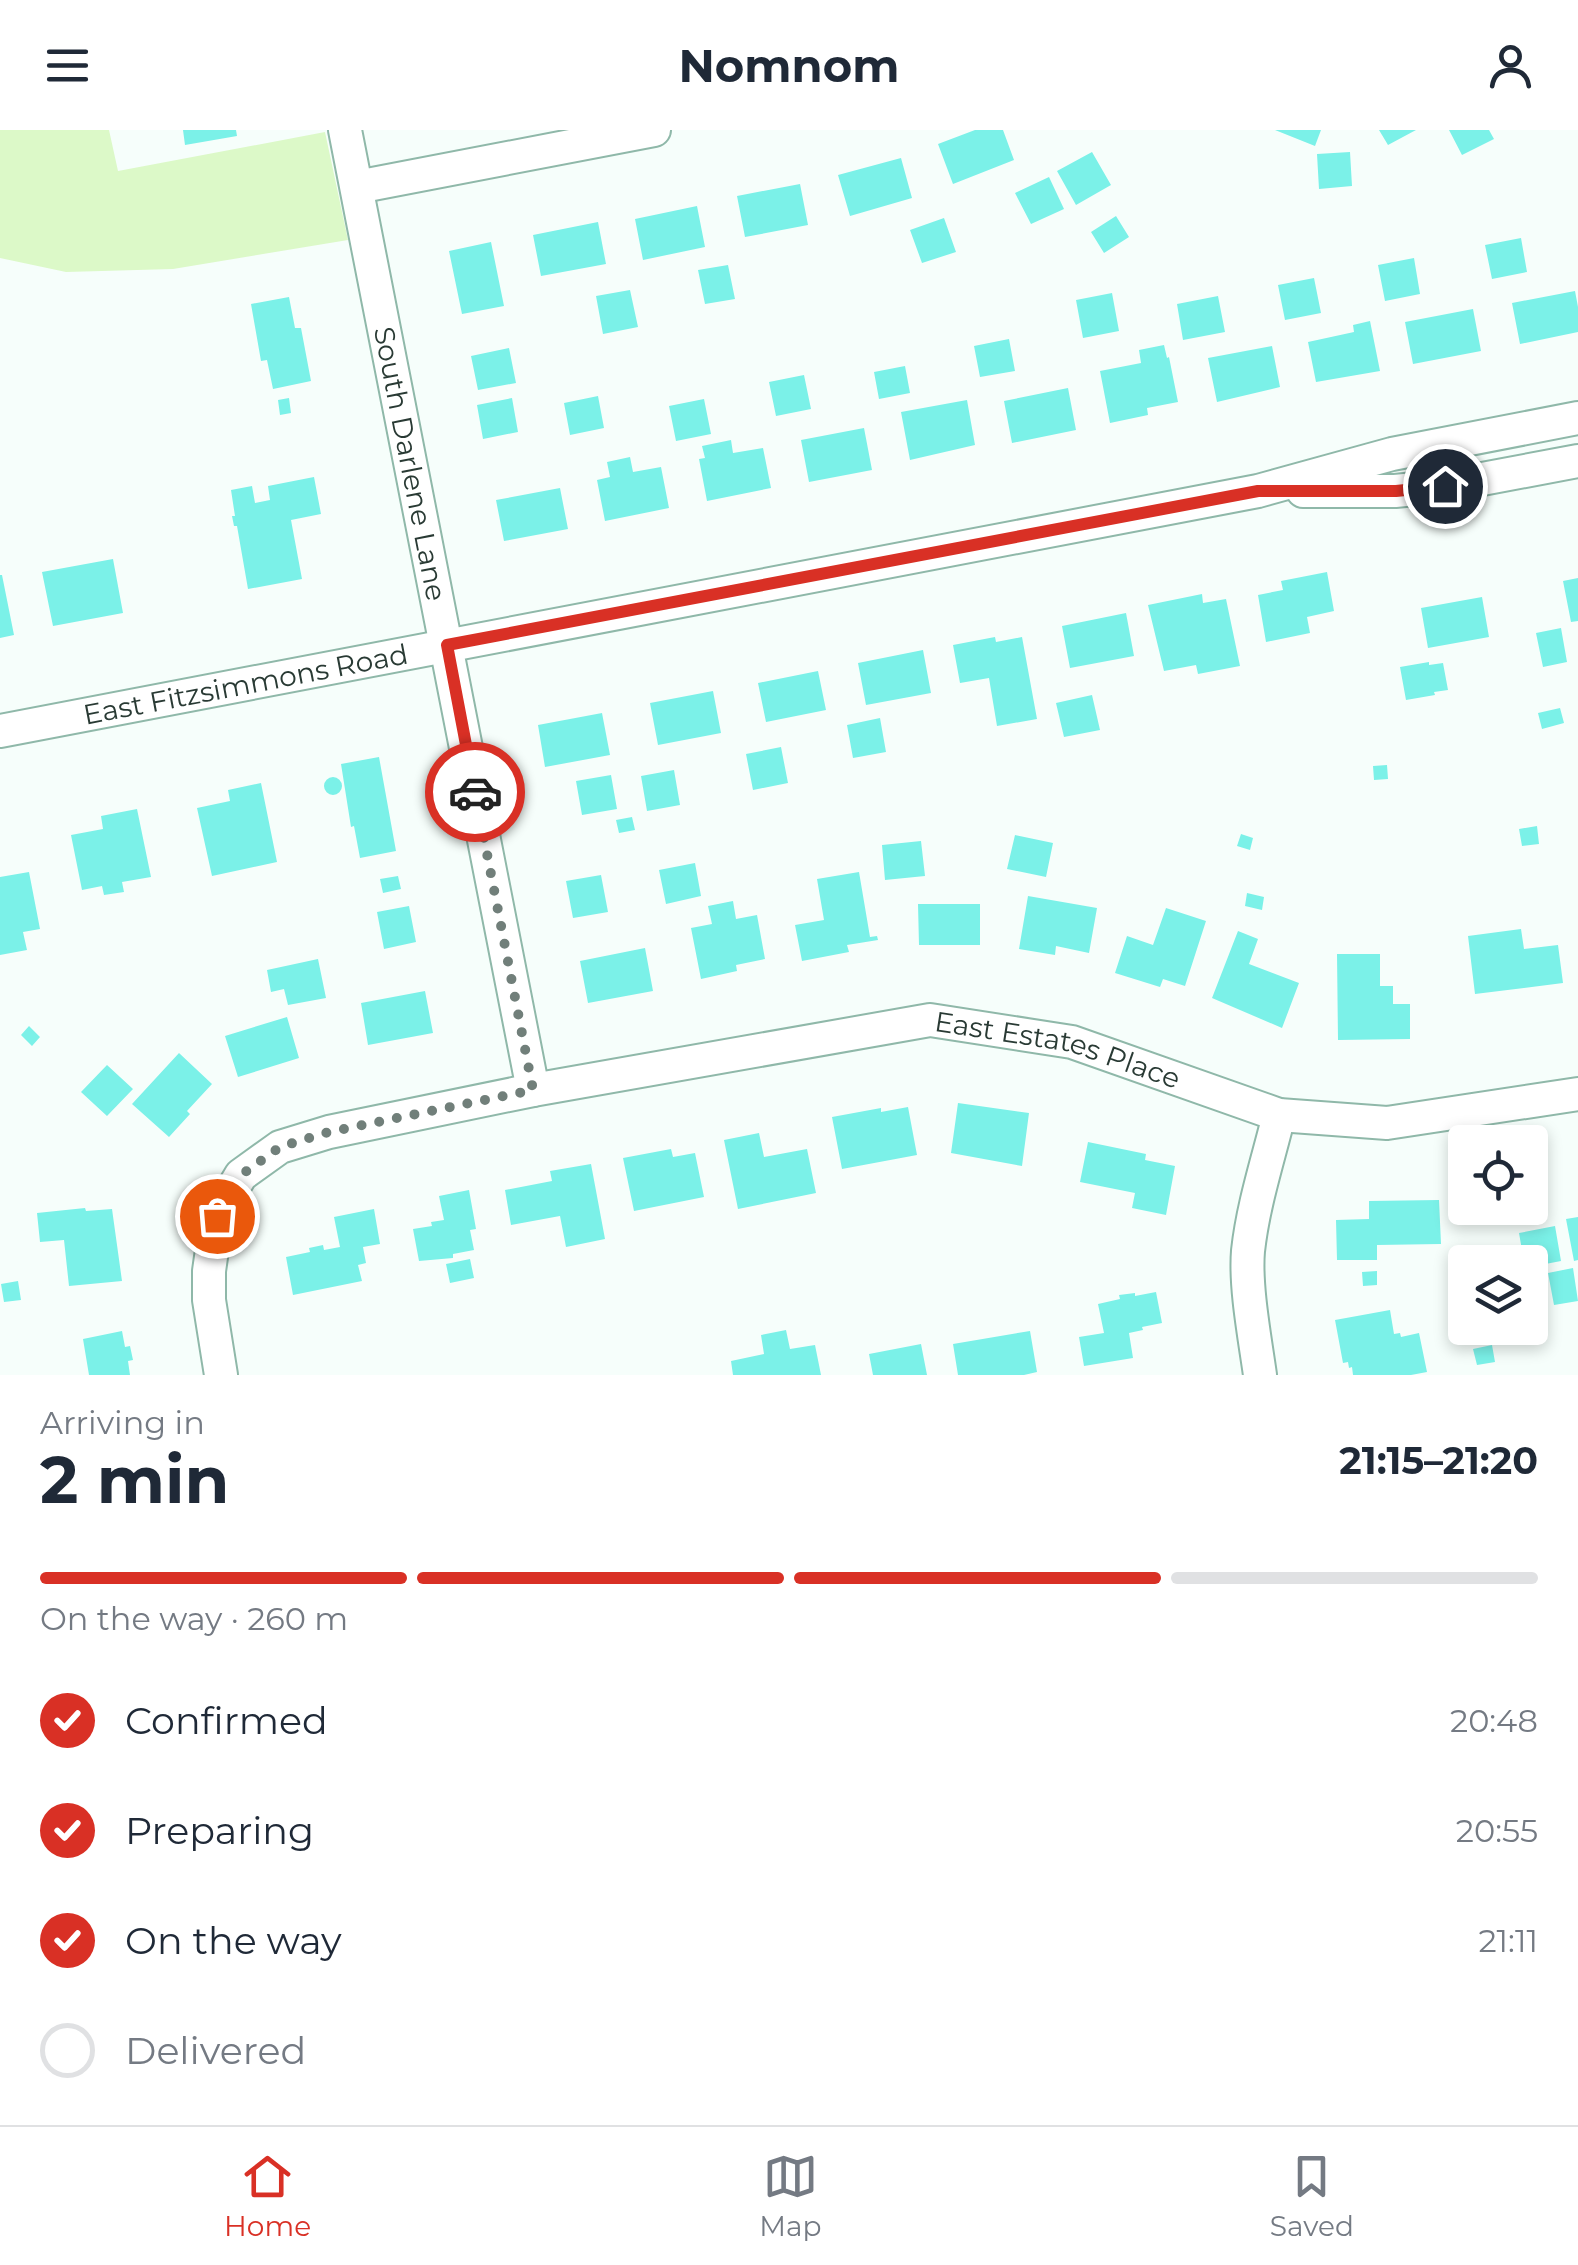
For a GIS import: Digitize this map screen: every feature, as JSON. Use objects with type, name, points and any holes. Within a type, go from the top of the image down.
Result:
[{"type":"street","name":"South Darlene Lane","points":[[345,130],[533,1090]]},
{"type":"street","points":[[356,188],[654,130]]},
{"type":"street","name":"East Fitzsimmons Road","points":[[0,731],[1258,491],[1392,454],[1578,418]]},
{"type":"street","name":"East Fitzsimmons Road","points":[[1258,491],[1396,491],[1445,486],[1578,461]]},
{"type":"street","name":"East Estates Place","points":[[222,1375],[208,1300],[208,1271],[217,1216],[241,1175],[280,1147],[329,1132],[533,1090],[930,1020],[1072,1042],[1280,1115],[1388,1123],[1578,1094]]},
{"type":"street","points":[[1260,1375],[1248,1255],[1258,1194],[1280,1115]]},
{"type":"green space","points":[[0,130],[109,130],[118,171],[325,132],[348,240],[173,269],[66,272],[0,258]]},
{"type":"building","points":[[183,130],[236,130],[237,136],[185,145]]},
{"type":"building","points":[[975,130],[1003,130],[1014,160],[953,184],[938,144]]},
{"type":"building","points":[[1275,130],[1321,130],[1315,146]]},
{"type":"building","points":[[1379,130],[1416,130],[1388,145]]},
{"type":"building","points":[[1449,130],[1489,130],[1494,139],[1462,155]]},
{"type":"building","points":[[1092,152],[1111,185],[1076,205],[1057,171]]},
{"type":"building","points":[[1350,152],[1352,186],[1319,189],[1317,154]]},
{"type":"building","points":[[901,158],[912,198],[850,216],[838,175]]},
{"type":"building","points":[[1049,177],[1064,209],[1031,224],[1015,193]]},
{"type":"building","points":[[800,184],[808,225],[745,237],[737,196]]},
{"type":"building","points":[[697,206],[705,247],[643,260],[635,219]]},
{"type":"building","points":[[1116,216],[1129,237],[1104,253],[1091,232]]},
{"type":"building","points":[[944,218],[956,252],[922,263],[910,230]]},
{"type":"building","points":[[598,222],[606,264],[541,276],[533,235]]},
{"type":"building","points":[[1521,238],[1527,272],[1492,279],[1485,245]]},
{"type":"building","points":[[491,242],[504,306],[462,314],[449,251]]},
{"type":"building","points":[[1414,258],[1420,294],[1385,301],[1378,265]]},
{"type":"building","points":[[728,265],[735,299],[705,304],[698,270]]},
{"type":"building","points":[[1314,278],[1321,313],[1285,320],[1278,285]]},
{"type":"building","points":[[630,290],[638,327],[603,334],[596,296]]},
{"type":"building","points":[[1575,291],[1578,332],[1520,344],[1512,303]]},
{"type":"building","points":[[1112,293],[1119,331],[1083,338],[1076,300]]},
{"type":"building","points":[[1218,296],[1225,332],[1183,340],[1177,304]]},
{"type":"building","points":[[289,297],[295,328],[301,328],[311,381],[273,389],[267,360],[261,361],[251,304]]},
{"type":"building","points":[[1473,309],[1481,351],[1413,364],[1405,322]]},
{"type":"building","points":[[1370,321],[1380,371],[1316,382],[1308,342],[1354,332],[1353,325]]},
{"type":"building","points":[[1009,339],[1015,371],[980,377],[974,346]]},
{"type":"building","points":[[1164,345],[1178,402],[1147,408],[1148,415],[1110,423],[1100,371],[1141,363],[1139,350]]},
{"type":"building","points":[[1272,346],[1280,387],[1217,402],[1208,358]]},
{"type":"building","points":[[509,348],[516,383],[478,390],[471,356]]},
{"type":"building","points":[[905,366],[910,393],[879,399],[874,372]]},
{"type":"building","points":[[804,375],[811,409],[776,416],[769,382]]},
{"type":"building","points":[[1068,388],[1076,430],[1012,443],[1004,401]]},
{"type":"building","points":[[598,396],[604,428],[570,435],[564,403]]},
{"type":"building","points":[[289,398],[291,413],[280,415],[278,400]]},
{"type":"building","points":[[512,398],[518,432],[483,439],[477,405]]},
{"type":"building","points":[[704,399],[711,434],[676,441],[669,406]]},
{"type":"building","points":[[967,400],[975,445],[910,460],[901,412]]},
{"type":"building","points":[[864,428],[872,470],[809,482],[801,440]]},
{"type":"building","points":[[731,440],[733,453],[763,448],[771,488],[707,501],[699,459],[705,458],[702,446]]},
{"type":"building","points":[[630,457],[633,472],[661,467],[669,508],[605,521],[597,480],[610,477],[607,462]]},
{"type":"building","points":[[314,477],[321,514],[291,520],[302,579],[248,589],[232,516],[231,490],[252,486],[255,503],[270,500],[268,486]]},
{"type":"building","points":[[560,488],[568,529],[504,541],[496,500]]},
{"type":"building","points":[[113,559],[123,613],[53,626],[42,572]]},
{"type":"building","points":[[1327,572],[1334,611],[1307,617],[1310,633],[1266,642],[1258,595],[1283,590],[1281,581]]},
{"type":"building","points":[[0,575],[14,635],[0,638]]},
{"type":"building","points":[[1578,578],[1578,621],[1571,622],[1563,581]]},
{"type":"building","points":[[1202,594],[1203,603],[1226,599],[1240,666],[1198,674],[1196,665],[1164,671],[1148,605]]},
{"type":"building","points":[[1482,597],[1489,637],[1428,648],[1421,608]]},
{"type":"building","points":[[1126,613],[1134,656],[1070,668],[1062,626]]},
{"type":"building","points":[[1561,628],[1567,662],[1543,667],[1536,633]]},
{"type":"building","points":[[995,637],[996,642],[1022,637],[1037,719],[997,726],[989,678],[960,683],[953,645]]},
{"type":"building","points":[[923,650],[931,693],[866,705],[858,663]]},
{"type":"building","points":[[1443,663],[1448,690],[1406,700],[1400,667]]},
{"type":"building","points":[[818,671],[826,710],[766,722],[758,683]]},
{"type":"building","points":[[713,691],[721,733],[658,745],[650,703]]},
{"type":"building","points":[[1092,695],[1100,730],[1064,737],[1056,703]]},
{"type":"building","points":[[1560,708],[1564,723],[1542,729],[1538,713]]},
{"type":"building","points":[[602,713],[610,755],[545,767],[538,725]]},
{"type":"building","points":[[880,718],[886,752],[853,758],[847,725]]},
{"type":"building","points":[[781,747],[788,783],[753,790],[746,754]]},
{"type":"building","points":[[379,757],[396,851],[360,858],[341,764]]},
{"type":"building","points":[[1387,765],[1388,779],[1374,780],[1373,766]]},
{"type":"building","points":[[674,770],[680,805],[647,811],[641,776]]},
{"type":"building","points":[[611,775],[617,809],[582,815],[576,781]]},
{"type":"building","points":[[333,777],[340,779],[340,793],[333,795],[326,793],[324,786],[326,779]]},
{"type":"building","points":[[261,783],[277,862],[212,876],[197,808],[230,801],[228,790]]},
{"type":"building","points":[[137,809],[151,877],[122,882],[124,892],[104,895],[102,886],[82,890],[71,835],[103,829],[101,816]]},
{"type":"building","points":[[632,817],[635,830],[619,833],[616,820]]},
{"type":"building","points":[[1537,826],[1539,844],[1522,846],[1519,829]]},
{"type":"building","points":[[1241,834],[1253,838],[1250,850],[1237,846]]},
{"type":"building","points":[[1015,835],[1053,843],[1046,877],[1007,869]]},
{"type":"building","points":[[921,841],[925,876],[885,880],[882,845]]},
{"type":"building","points":[[695,863],[701,896],[666,904],[659,870]]},
{"type":"building","points":[[29,872],[40,929],[23,932],[27,950],[0,955],[0,877]]},
{"type":"building","points":[[859,872],[870,937],[877,936],[878,940],[847,945],[849,952],[802,961],[795,925],[824,920],[817,879]]},
{"type":"building","points":[[601,875],[608,912],[573,918],[566,881]]},
{"type":"building","points":[[398,876],[401,889],[383,893],[380,879]]},
{"type":"building","points":[[1247,893],[1264,897],[1262,910],[1245,906]]},
{"type":"building","points":[[1028,896],[1097,908],[1089,953],[1056,946],[1055,955],[1019,949]]},
{"type":"building","points":[[733,901],[736,919],[757,915],[765,959],[736,965],[737,971],[701,979],[691,928],[712,924],[708,906]]},
{"type":"building","points":[[918,904],[980,904],[980,945],[919,945]]},
{"type":"building","points":[[409,906],[416,942],[384,949],[377,912]]},
{"type":"building","points":[[1166,908],[1206,921],[1185,986],[1163,979],[1160,987],[1115,973],[1127,936],[1153,945]]},
{"type":"building","points":[[1521,929],[1524,949],[1558,945],[1563,983],[1475,994],[1468,936]]},
{"type":"building","points":[[1238,931],[1258,939],[1249,964],[1299,983],[1282,1028],[1212,998]]},
{"type":"building","points":[[645,948],[653,991],[588,1003],[580,961]]},
{"type":"building","points":[[1337,954],[1380,954],[1380,986],[1393,986],[1393,1004],[1410,1004],[1410,1039],[1338,1040]]},
{"type":"building","points":[[318,959],[326,998],[288,1005],[284,989],[271,992],[267,970]]},
{"type":"building","points":[[425,991],[433,1033],[368,1045],[361,1003]]},
{"type":"building","points":[[287,1017],[299,1058],[238,1077],[225,1036]]},
{"type":"building","points":[[29,1026],[40,1037],[32,1046],[21,1035]]},
{"type":"building","points":[[179,1053],[212,1084],[169,1137],[132,1104]]},
{"type":"building","points":[[107,1065],[133,1089],[107,1116],[81,1092]]},
{"type":"building","points":[[958,1103],[1029,1113],[1022,1166],[951,1153]]},
{"type":"building","points":[[908,1107],[917,1155],[842,1169],[832,1117]]},
{"type":"building","points":[[759,1133],[764,1157],[807,1149],[816,1193],[738,1209],[724,1140]]},
{"type":"building","points":[[1088,1142],[1146,1154],[1145,1160],[1175,1166],[1166,1215],[1132,1208],[1135,1193],[1080,1182]]},
{"type":"building","points":[[671,1149],[673,1157],[695,1153],[704,1197],[634,1211],[623,1158]]},
{"type":"building","points":[[591,1164],[605,1239],[566,1247],[560,1216],[511,1225],[505,1190],[552,1181],[550,1171]]},
{"type":"building","points":[[469,1190],[476,1229],[470,1230],[474,1250],[453,1254],[453,1258],[419,1261],[413,1229],[444,1220],[439,1196]]},
{"type":"building","points":[[1439,1200],[1441,1244],[1377,1245],[1377,1260],[1337,1260],[1336,1220],[1369,1219],[1369,1201]]},
{"type":"building","points":[[112,1209],[122,1281],[69,1286],[64,1240],[40,1242],[37,1213]]},
{"type":"building","points":[[374,1209],[380,1244],[363,1247],[366,1263],[358,1265],[362,1281],[293,1295],[286,1257],[323,1245],[324,1250],[340,1247],[334,1217]]},
{"type":"building","points":[[1578,1217],[1578,1260],[1574,1261],[1566,1219]]},
{"type":"building","points":[[1555,1226],[1561,1261],[1548,1264],[1548,1245],[1521,1245],[1519,1233]]},
{"type":"building","points":[[470,1259],[474,1278],[450,1283],[446,1264]]},
{"type":"building","points":[[1573,1268],[1578,1301],[1554,1305],[1548,1273]]},
{"type":"building","points":[[1377,1271],[1377,1285],[1363,1286],[1362,1272]]},
{"type":"building","points":[[18,1281],[21,1300],[4,1302],[1,1284]]},
{"type":"building","points":[[1156,1292],[1162,1323],[1129,1333],[1133,1358],[1084,1366],[1079,1337],[1104,1333],[1098,1304],[1120,1299],[1119,1295]]},
{"type":"building","points":[[1390,1310],[1394,1334],[1400,1333],[1401,1337],[1419,1333],[1427,1372],[1353,1375],[1348,1362],[1343,1363],[1335,1320]]},
{"type":"building","points":[[786,1330],[790,1349],[815,1345],[821,1375],[733,1375],[731,1361],[764,1354],[761,1335]]},
{"type":"building","points":[[122,1331],[133,1360],[128,1361],[130,1375],[89,1375],[83,1339]]},
{"type":"building","points":[[1030,1331],[1037,1372],[958,1375],[953,1344]]},
{"type":"building","points":[[921,1344],[927,1375],[873,1375],[869,1354]]},
{"type":"building","points":[[1492,1345],[1495,1362],[1477,1365],[1473,1349]]},
{"type":"way so far","points":[[217,1216],[241,1175],[280,1147],[329,1132],[533,1090],[475,792]]},
{"type":"route","points":[[475,792],[447,645],[1258,491],[1396,491],[1445,486]]}]
